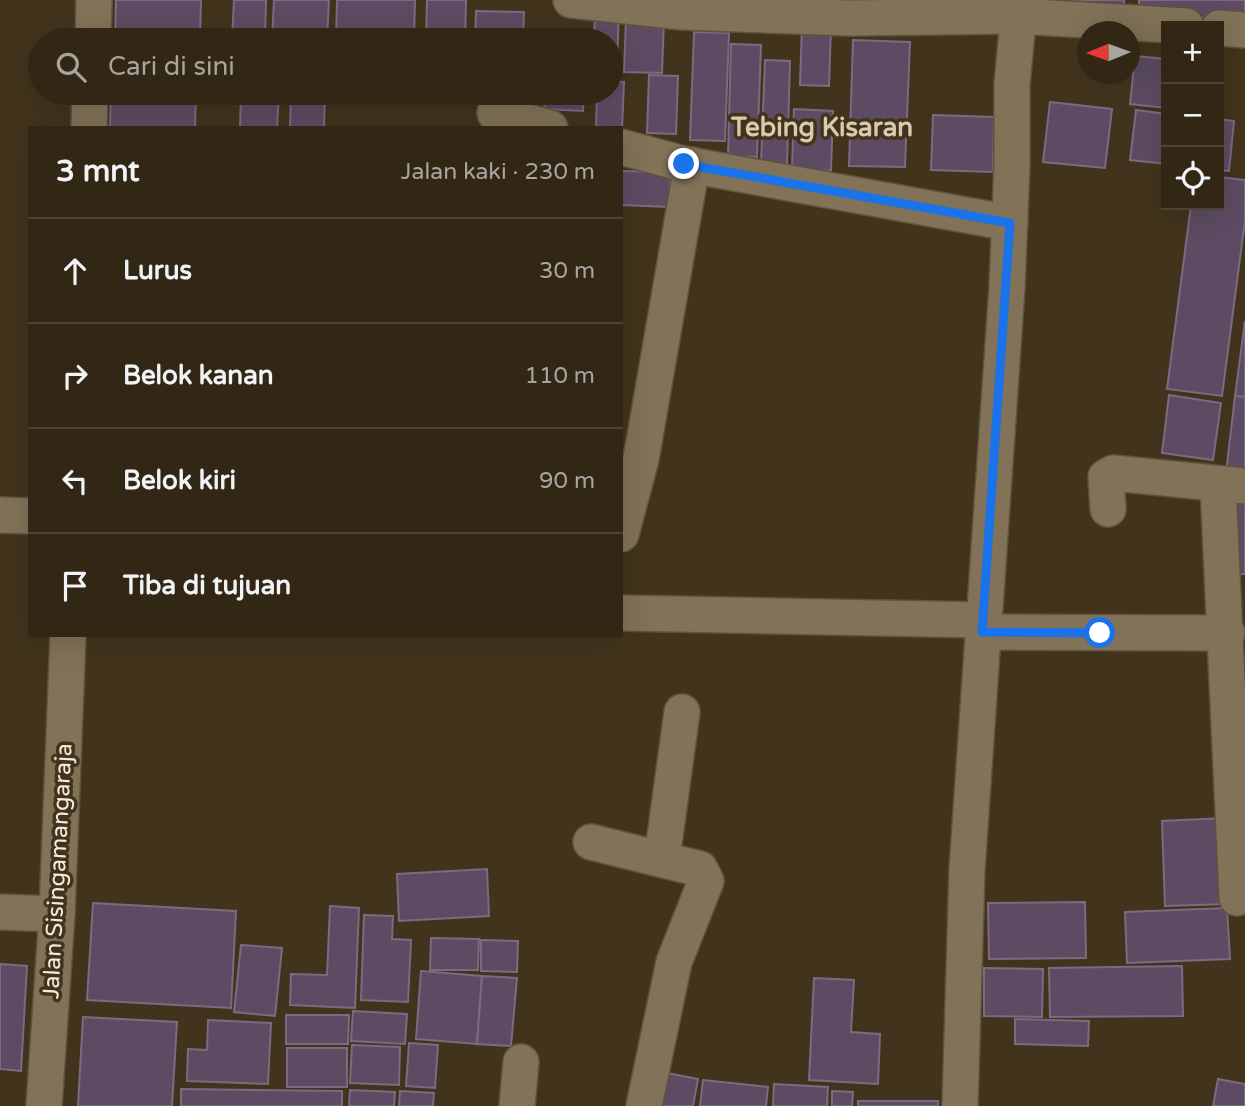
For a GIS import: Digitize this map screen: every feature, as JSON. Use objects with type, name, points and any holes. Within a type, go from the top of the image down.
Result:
[{"type":"street","points":[[93,28],[94,0]]},
{"type":"street","points":[[571,0],[849,18],[1018,8],[1161,23]]},
{"type":"street","points":[[960,1106],[967,870],[1010,223],[1012,84],[1018,8]]},
{"type":"street","points":[[1224,28],[1245,30]]},
{"type":"street","points":[[89,126],[90,105]]},
{"type":"street","points":[[495,113],[543,126]]},
{"type":"street","points":[[623,148],[692,165],[1010,223]]},
{"type":"street","points":[[623,526],[641,459],[692,165]]},
{"type":"street","points":[[1108,509],[1107,477],[1113,473],[1232,485],[1227,633],[1237,898]]},
{"type":"street","points":[[0,515],[28,516]]},
{"type":"street","points":[[623,613],[1227,633]]},
{"type":"street","name":"Jalan Sisingamangaraja","points":[[44,1106],[57,914],[68,637]]},
{"type":"street","points":[[662,858],[682,712]]},
{"type":"street","points":[[591,842],[700,869],[706,881],[674,962],[644,1106]]},
{"type":"street","points":[[0,912],[57,914]]},
{"type":"street","points":[[517,1106],[521,1062]]},
{"type":"building","points":[[116,0],[201,0],[200,28],[115,28]]},
{"type":"building","points":[[234,0],[266,0],[265,28],[233,28]]},
{"type":"building","points":[[274,0],[329,0],[328,28],[273,28]]},
{"type":"building","points":[[337,0],[415,0],[414,28],[336,28]]},
{"type":"building","points":[[427,0],[466,0],[465,28],[426,28]]},
{"type":"building","points":[[1045,0],[1124,0],[1124,10],[1045,10]]},
{"type":"building","points":[[1139,0],[1245,0],[1245,17],[1139,18]]},
{"type":"building","points":[[595,9],[619,9],[618,28],[594,28]]},
{"type":"building","points":[[476,11],[524,12],[523,28],[475,28]]},
{"type":"building","points":[[626,18],[664,20],[662,73],[624,72]]},
{"type":"building","points":[[802,26],[831,28],[829,86],[800,85]]},
{"type":"building","points":[[694,32],[729,33],[725,141],[690,140]]},
{"type":"building","points":[[853,40],[910,42],[905,167],[849,166]]},
{"type":"building","points":[[731,44],[761,45],[757,157],[728,156]]},
{"type":"building","points":[[1140,56],[1161,59],[1161,107],[1130,104],[1132,84],[1140,84]]},
{"type":"building","points":[[765,60],[790,61],[787,164],[761,163]]},
{"type":"building","points":[[649,75],[678,76],[676,134],[647,133]]},
{"type":"building","points":[[624,82],[622,126],[596,126],[597,105],[623,105]]},
{"type":"building","points":[[1050,102],[1112,109],[1105,168],[1043,162]]},
{"type":"building","points":[[111,105],[196,105],[195,126],[110,126]]},
{"type":"building","points":[[241,105],[278,105],[277,126],[240,126]]},
{"type":"building","points":[[291,105],[325,105],[324,126],[290,126]]},
{"type":"building","points":[[544,105],[583,105],[583,111],[544,109]]},
{"type":"building","points":[[794,109],[833,111],[831,171],[792,169]]},
{"type":"building","points":[[1136,110],[1161,113],[1161,163],[1130,160]]},
{"type":"building","points":[[933,115],[994,117],[993,172],[931,170]]},
{"type":"building","points":[[1224,120],[1234,121],[1229,171],[1224,170]]},
{"type":"building","points":[[623,171],[670,172],[669,207],[623,205]]},
{"type":"building","points":[[1224,178],[1245,180],[1245,220],[1222,396],[1167,389],[1190,210],[1224,210]]},
{"type":"building","points":[[1245,321],[1245,397],[1235,396]]},
{"type":"building","points":[[1169,395],[1221,403],[1213,460],[1162,453]]},
{"type":"building","points":[[1235,396],[1245,397],[1245,476],[1226,473]]},
{"type":"building","points":[[1245,492],[1245,574],[1228,574],[1225,493]]},
{"type":"building","points":[[1224,818],[1228,904],[1165,906],[1162,821]]},
{"type":"building","points":[[487,869],[489,916],[399,921],[397,874]]},
{"type":"building","points":[[1085,902],[1086,958],[989,959],[988,903]]},
{"type":"building","points":[[93,903],[236,911],[231,1008],[87,1000]]},
{"type":"building","points":[[330,906],[359,908],[355,1008],[290,1005],[291,974],[327,975]]},
{"type":"building","points":[[1227,908],[1230,959],[1127,963],[1125,912]]},
{"type":"building","points":[[364,915],[393,916],[392,939],[411,940],[408,1002],[361,1000]]},
{"type":"building","points":[[431,938],[479,939],[478,970],[430,970]]},
{"type":"building","points":[[481,940],[518,941],[517,972],[481,971]]},
{"type":"building","points":[[241,945],[282,948],[275,1016],[234,1012]]},
{"type":"building","points":[[0,964],[27,966],[21,1071],[0,1069]]},
{"type":"building","points":[[1182,966],[1183,1016],[1050,1017],[1049,968]]},
{"type":"building","points":[[984,968],[1043,969],[1042,1017],[984,1016]]},
{"type":"building","points":[[421,971],[482,976],[477,1044],[416,1039]]},
{"type":"building","points":[[482,976],[517,978],[511,1046],[477,1044]]},
{"type":"building","points":[[814,978],[854,980],[851,1032],[880,1034],[878,1084],[809,1080]]},
{"type":"building","points":[[353,1011],[407,1014],[405,1044],[351,1041]]},
{"type":"building","points":[[286,1015],[349,1015],[348,1044],[286,1044]]},
{"type":"building","points":[[83,1017],[177,1022],[172,1106],[78,1106]]},
{"type":"building","points":[[1015,1019],[1089,1021],[1088,1046],[1015,1044]]},
{"type":"building","points":[[208,1020],[271,1023],[268,1084],[187,1081],[188,1049],[207,1050]]},
{"type":"building","points":[[409,1043],[438,1045],[435,1088],[406,1086]]},
{"type":"building","points":[[352,1045],[400,1047],[399,1085],[350,1083]]},
{"type":"building","points":[[287,1048],[347,1048],[347,1087],[287,1087]]},
{"type":"building","points":[[657,1071],[698,1079],[693,1106],[650,1106]]},
{"type":"building","points":[[1218,1079],[1245,1084],[1245,1106],[1213,1106]]},
{"type":"building","points":[[703,1080],[768,1087],[766,1106],[700,1106]]},
{"type":"building","points":[[774,1084],[828,1087],[827,1106],[773,1106]]},
{"type":"building","points":[[181,1089],[342,1091],[342,1106],[181,1106]]},
{"type":"building","points":[[350,1090],[395,1092],[394,1106],[349,1106]]},
{"type":"building","points":[[400,1091],[434,1093],[433,1106],[399,1106]]},
{"type":"building","points":[[832,1091],[853,1092],[852,1106],[832,1106]]},
{"type":"building","points":[[858,1101],[938,1101],[938,1106],[858,1106]]},
{"type":"district","name":"Tebing Kisaran","points":[[822,127]]},
{"type":"route","points":[[684,164],[1010,223],[982,632],[1100,633]]}]
